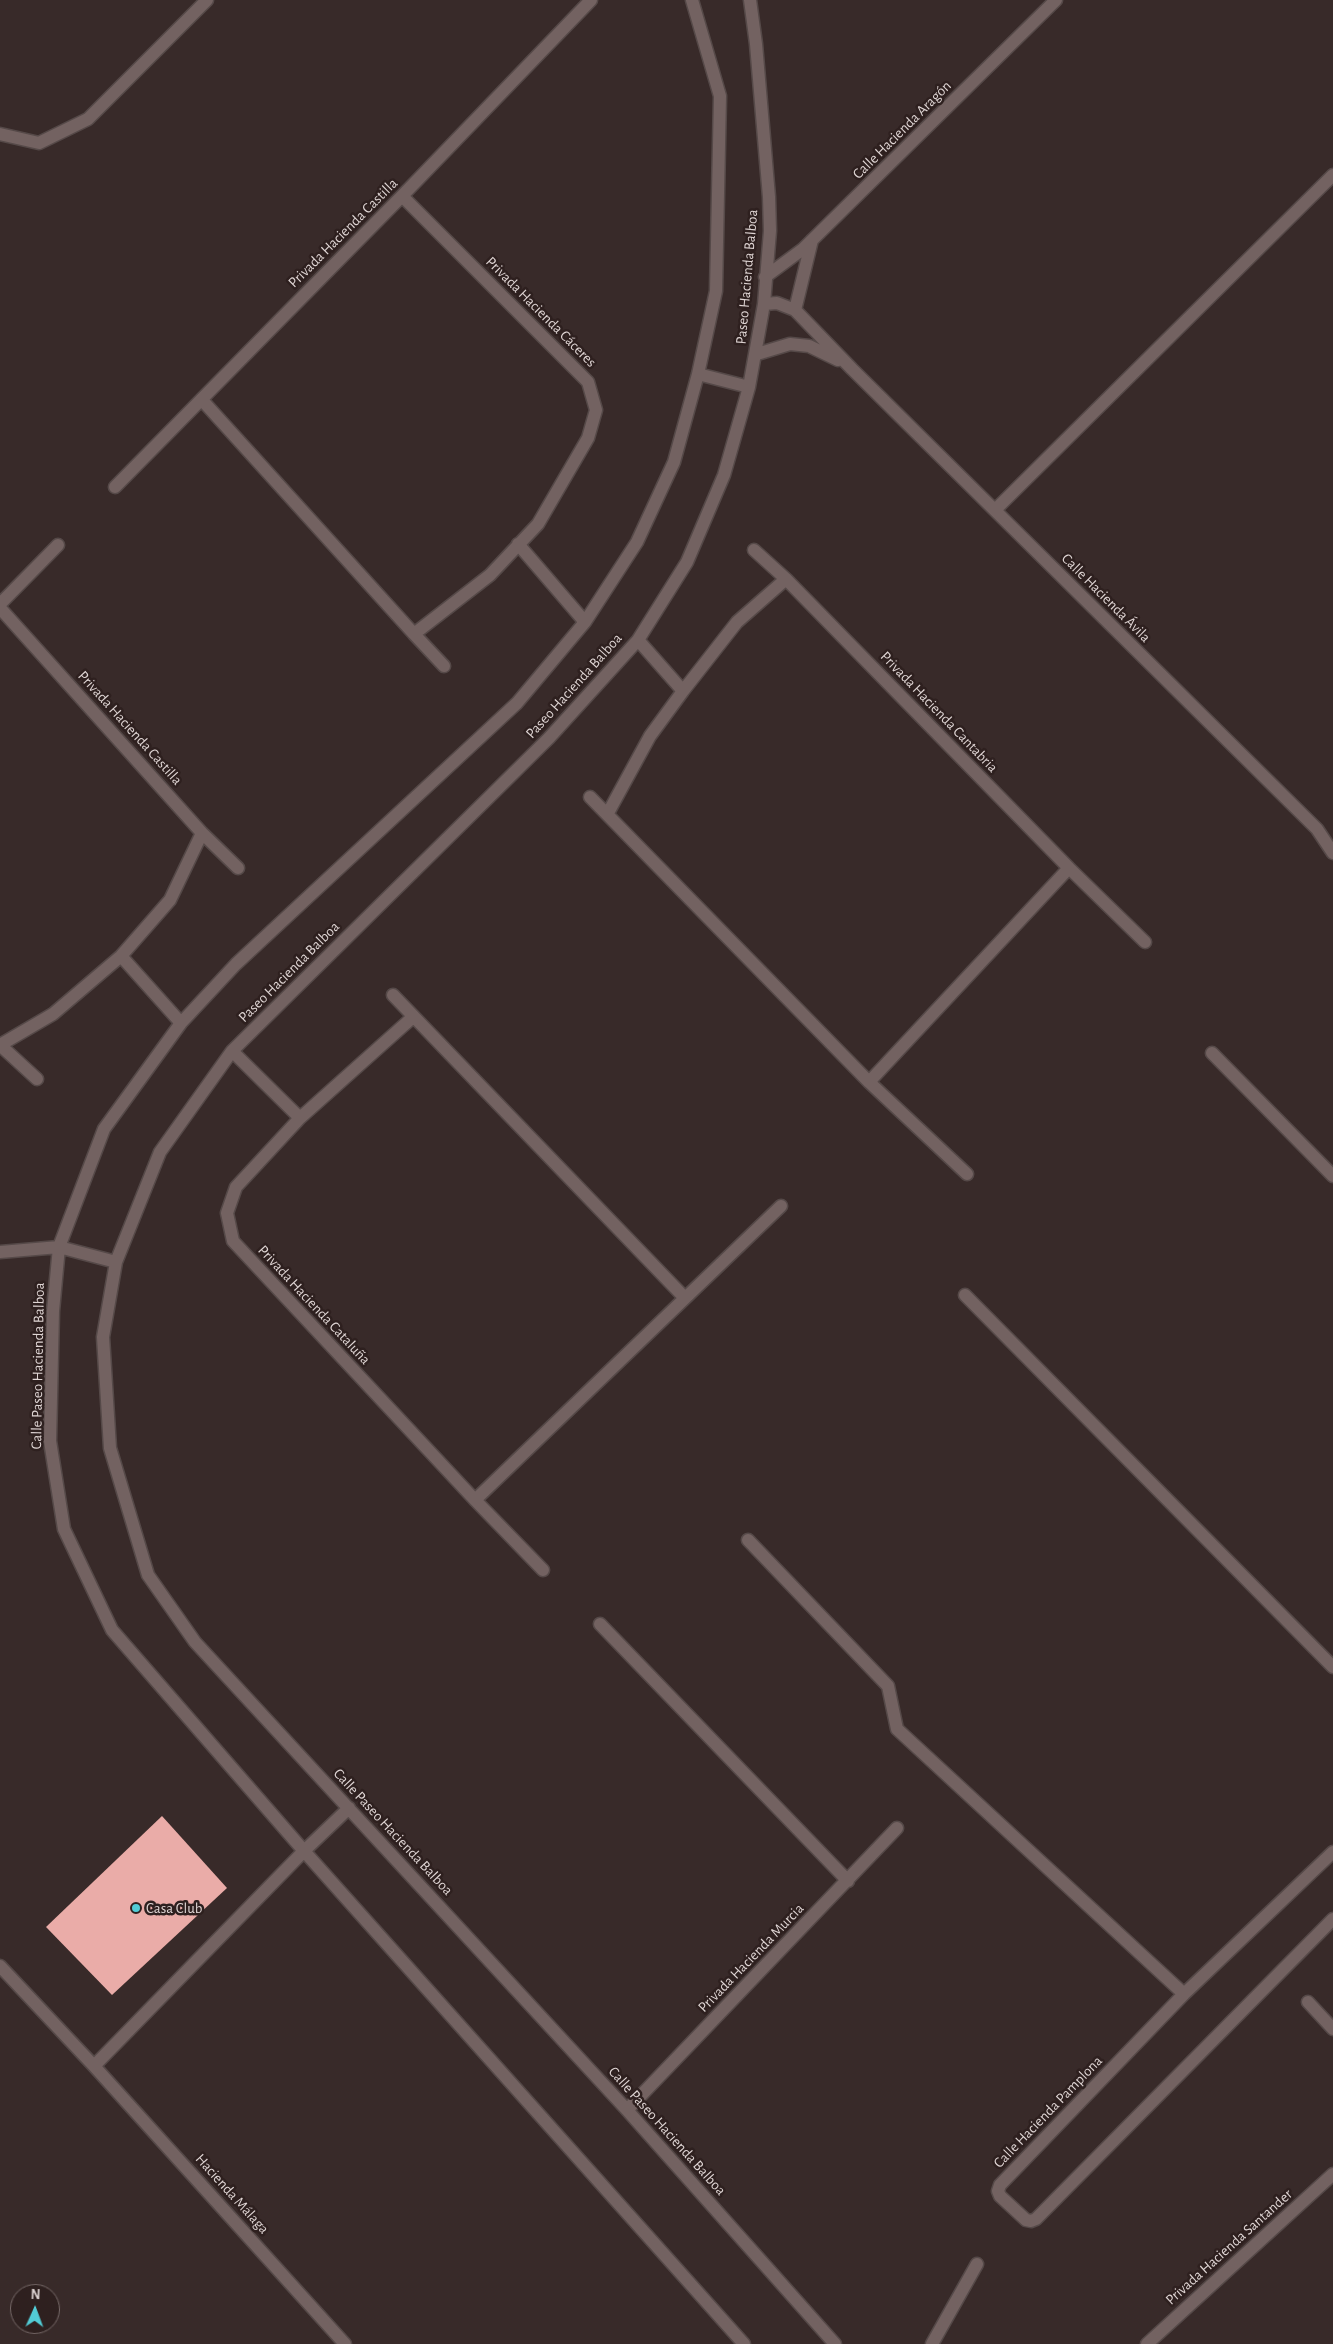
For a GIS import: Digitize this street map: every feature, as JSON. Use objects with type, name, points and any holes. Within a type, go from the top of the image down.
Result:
[{"type":"street","points":[[0,134],[39,143],[88,119],[207,0]]},
{"type":"street","name":"Privada Hacienda Castilla","points":[[115,487],[402,196],[591,0]]},
{"type":"street","name":"Paseo Hacienda Balboa","points":[[60,1247],[104,1129],[181,1023],[236,964],[517,703],[585,622],[637,542],[674,462],[698,374],[716,291],[720,96],[692,0]]},
{"type":"street","name":"Paseo Hacienda Balboa","points":[[116,1262],[160,1152],[232,1050],[550,738],[638,640],[686,562],[724,474],[749,387],[764,304],[770,231],[769,197],[756,44],[750,0]]},
{"type":"street","name":"Calle Hacienda Aragón","points":[[765,277],[812,240],[1056,0]]},
{"type":"street","points":[[995,510],[1333,175]]},
{"type":"street","name":"Privada Hacienda Cáceres","points":[[402,196],[588,382],[596,410],[588,438],[538,524],[490,575],[414,634]]},
{"type":"street","points":[[764,304],[777,303],[795,310],[812,240]]},
{"type":"street","name":"Calle Hacienda Ávila","points":[[795,310],[852,369],[1317,829],[1333,853]]},
{"type":"street","name":"Calle Hacienda Ávila","points":[[756,354],[790,344],[809,346],[828,354],[852,369]]},
{"type":"street","points":[[698,374],[749,387]]},
{"type":"street","points":[[202,400],[444,666]]},
{"type":"street","points":[[0,604],[58,544]]},
{"type":"street","points":[[518,544],[585,622]]},
{"type":"street","name":"Privada Hacienda Cantabria","points":[[754,550],[786,579],[1069,868],[1145,942]]},
{"type":"street","points":[[608,813],[650,736],[683,691],[737,622],[786,579]]},
{"type":"street","name":"Privada Hacienda Castilla","points":[[0,608],[202,833],[238,868]]},
{"type":"street","points":[[638,640],[683,691]]},
{"type":"street","points":[[590,797],[608,813],[869,1082],[967,1174]]},
{"type":"street","points":[[37,1079],[0,1045],[53,1014],[121,956],[170,900],[202,833]]},
{"type":"street","points":[[869,1082],[1069,868]]},
{"type":"street","points":[[121,956],[181,1023]]},
{"type":"street","points":[[394,995],[413,1017],[685,1298]]},
{"type":"street","name":"Privada Hacienda Cataluña","points":[[413,1017],[300,1118],[236,1187],[227,1213],[233,1241],[543,1570]]},
{"type":"street","points":[[232,1050],[300,1118]]},
{"type":"street","points":[[1212,1053],[1333,1176]]},
{"type":"street","points":[[475,1500],[781,1206]]},
{"type":"street","points":[[0,1252],[60,1247],[116,1262]]},
{"type":"street","name":"Calle Paseo Hacienda Balboa","points":[[60,1247],[52,1310],[50,1441],[64,1529],[112,1630],[304,1850],[744,2344]]},
{"type":"street","name":"Calle Paseo Hacienda Balboa","points":[[116,1262],[103,1336],[110,1448],[148,1574],[196,1642],[627,2110],[835,2344]]},
{"type":"street","points":[[964,1295],[1333,1666]]},
{"type":"street","points":[[748,1540],[888,1686],[897,1729],[1184,1994]]},
{"type":"street","points":[[600,1624],[848,1881]]},
{"type":"street","points":[[94,2066],[304,1850],[349,1808]]},
{"type":"street","name":"Privada Hacienda Murcia","points":[[627,2110],[897,1828]]},
{"type":"street","name":"Calle Hacienda Pamplona","points":[[1333,1852],[1184,1994],[1000,2185],[998,2191],[1000,2196],[1026,2220],[1036,2219],[1333,1919]]},
{"type":"street","name":"Hacienda Málaga","points":[[0,1966],[94,2066],[345,2344]]},
{"type":"street","points":[[1308,2002],[1333,2029]]},
{"type":"street","name":"Privada Hacienda Santander","points":[[1147,2344],[1333,2174]]},
{"type":"street","points":[[932,2344],[977,2264]]},
{"type":"building","name":"Casa Club","points":[[162,1816],[227,1888],[112,1995],[46,1927]]},
{"type":"place","name":"Casa Club","points":[[136,1908]]}]
